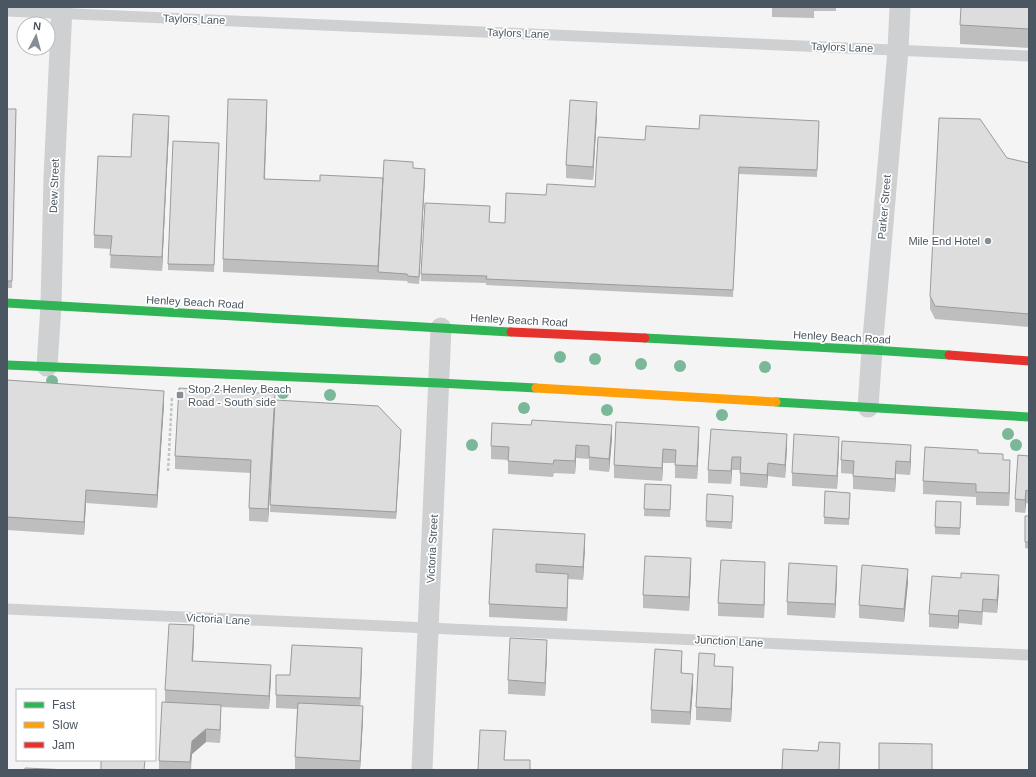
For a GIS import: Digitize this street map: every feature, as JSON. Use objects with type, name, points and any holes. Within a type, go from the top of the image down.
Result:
[{"type":"main road","name":"Henley Beach Road","points":[[7,303],[441,328],[872,350],[1029,361]]},
{"type":"main road","points":[[7,365],[439,383],[1029,417]]},
{"type":"street","name":"Parker Street","points":[[868,407],[898,50],[900,7]]},
{"type":"street","name":"Dew Street","points":[[47,366],[51,305],[54,178],[62,10]]},
{"type":"street","name":"Victoria Street","points":[[422,770],[441,328]]},
{"type":"lane","name":"Taylors Lane","points":[[7,11],[62,10],[1029,56]]},
{"type":"lane","name":"Victoria Lane","points":[[7,609],[428,628]]},
{"type":"lane","name":"Junction Lane","points":[[428,628],[1029,655]]},
{"type":"path","points":[[168,471],[172,390]]},
{"type":"building","points":[[961,7],[1029,7],[1029,29],[960,25]]},
{"type":"building","points":[[228,99],[267,100],[264,179],[320,181],[320,175],[383,178],[378,266],[223,259]]},
{"type":"building","points":[[570,100],[597,102],[593,167],[566,165]]},
{"type":"building","points":[[7,109],[16,109],[12,281],[7,281]]},
{"type":"building","points":[[133,114],[169,116],[162,257],[110,255],[112,236],[94,235],[98,156],[131,157]]},
{"type":"building","points":[[700,115],[819,121],[817,170],[739,167],[733,290],[486,279],[487,276],[421,274],[425,203],[490,206],[489,222],[505,223],[506,193],[546,195],[547,184],[595,187],[598,137],[645,140],[646,126],[699,129]]},
{"type":"building","points":[[939,118],[980,119],[1007,158],[1029,163],[1029,314],[935,306],[930,296]]},
{"type":"building","points":[[173,141],[219,143],[214,265],[168,264]]},
{"type":"building","points":[[384,160],[413,162],[413,168],[425,169],[419,277],[408,276],[407,274],[378,272]]},
{"type":"building","points":[[7,380],[164,391],[157,495],[86,490],[84,522],[7,517]]},
{"type":"building","points":[[179,388],[275,394],[268,509],[249,508],[251,460],[175,456]]},
{"type":"building","points":[[275,400],[378,406],[401,430],[396,512],[270,505]]},
{"type":"building","points":[[532,420],[612,425],[609,459],[589,457],[589,446],[576,445],[575,461],[554,460],[553,464],[508,461],[509,447],[491,446],[492,423],[531,425]]},
{"type":"building","points":[[616,422],[699,427],[697,466],[675,465],[676,450],[663,449],[662,468],[614,465]]},
{"type":"building","points":[[711,429],[787,434],[785,465],[768,463],[767,475],[740,473],[741,457],[732,457],[731,471],[708,470]]},
{"type":"building","points":[[794,434],[839,437],[837,476],[792,473]]},
{"type":"building","points":[[842,441],[911,445],[910,462],[896,461],[895,479],[853,476],[854,461],[841,460]]},
{"type":"building","points":[[925,447],[978,450],[978,453],[1003,454],[1003,460],[1010,460],[1009,493],[976,492],[976,484],[923,481]]},
{"type":"building","points":[[1018,455],[1029,456],[1029,491],[1026,490],[1025,500],[1015,499]]},
{"type":"building","points":[[645,484],[671,485],[670,510],[644,509]]},
{"type":"building","points":[[825,491],[850,493],[849,519],[824,517]]},
{"type":"building","points":[[707,494],[733,496],[732,522],[706,521]]},
{"type":"building","points":[[936,501],[961,502],[960,528],[935,527]]},
{"type":"building","points":[[1025,516],[1029,516],[1029,542],[1025,542]]},
{"type":"building","points":[[493,529],[585,534],[583,567],[536,564],[536,572],[568,574],[567,608],[489,604]]},
{"type":"building","points":[[645,556],[691,558],[689,597],[643,595]]},
{"type":"building","points":[[721,560],[765,562],[764,605],[718,603]]},
{"type":"building","points":[[789,563],[837,566],[835,604],[787,602]]},
{"type":"building","points":[[862,565],[908,569],[904,609],[859,605]]},
{"type":"building","points":[[961,573],[999,575],[997,600],[983,599],[982,612],[959,610],[958,616],[929,614],[932,576],[961,578]]},
{"type":"building","points":[[169,624],[194,625],[192,661],[271,665],[269,696],[165,690]]},
{"type":"building","points":[[510,638],[547,640],[545,683],[508,680]]},
{"type":"building","points":[[292,645],[362,648],[360,698],[276,695],[276,675],[290,675]]},
{"type":"building","points":[[655,649],[682,651],[681,673],[693,674],[690,712],[651,710]]},
{"type":"building","points":[[699,653],[715,654],[714,666],[733,667],[731,709],[696,707]]},
{"type":"building","points":[[162,702],[221,705],[220,730],[206,729],[192,741],[190,762],[159,761]]},
{"type":"building","points":[[298,703],[363,706],[360,761],[295,757]]},
{"type":"building","points":[[480,730],[506,731],[504,760],[530,760],[530,770],[478,770]]},
{"type":"building","points":[[819,742],[840,743],[839,770],[782,770],[783,749],[818,751]]},
{"type":"building","points":[[879,743],[932,744],[932,770],[879,770]]},
{"type":"building","points":[[101,761],[145,761],[144,770],[101,770]]},
{"type":"building","points":[[25,768],[69,770],[25,770]]},
{"type":"traffic: fast","points":[[7,303],[511,332]]},
{"type":"traffic: fast","points":[[645,338],[949,355]]},
{"type":"traffic: fast","points":[[7,365],[536,388]]},
{"type":"traffic: fast","points":[[776,402],[1029,417]]},
{"type":"traffic: slow","points":[[536,388],[776,402]]},
{"type":"traffic: jam","points":[[511,332],[645,338]]},
{"type":"traffic: jam","points":[[949,355],[1029,361]]},
{"type":"place","name":"Mile End Hotel","points":[[988,241]]},
{"type":"place","name":"Stop 2 Henley Beach Road - South side","points":[[180,395]]}]
